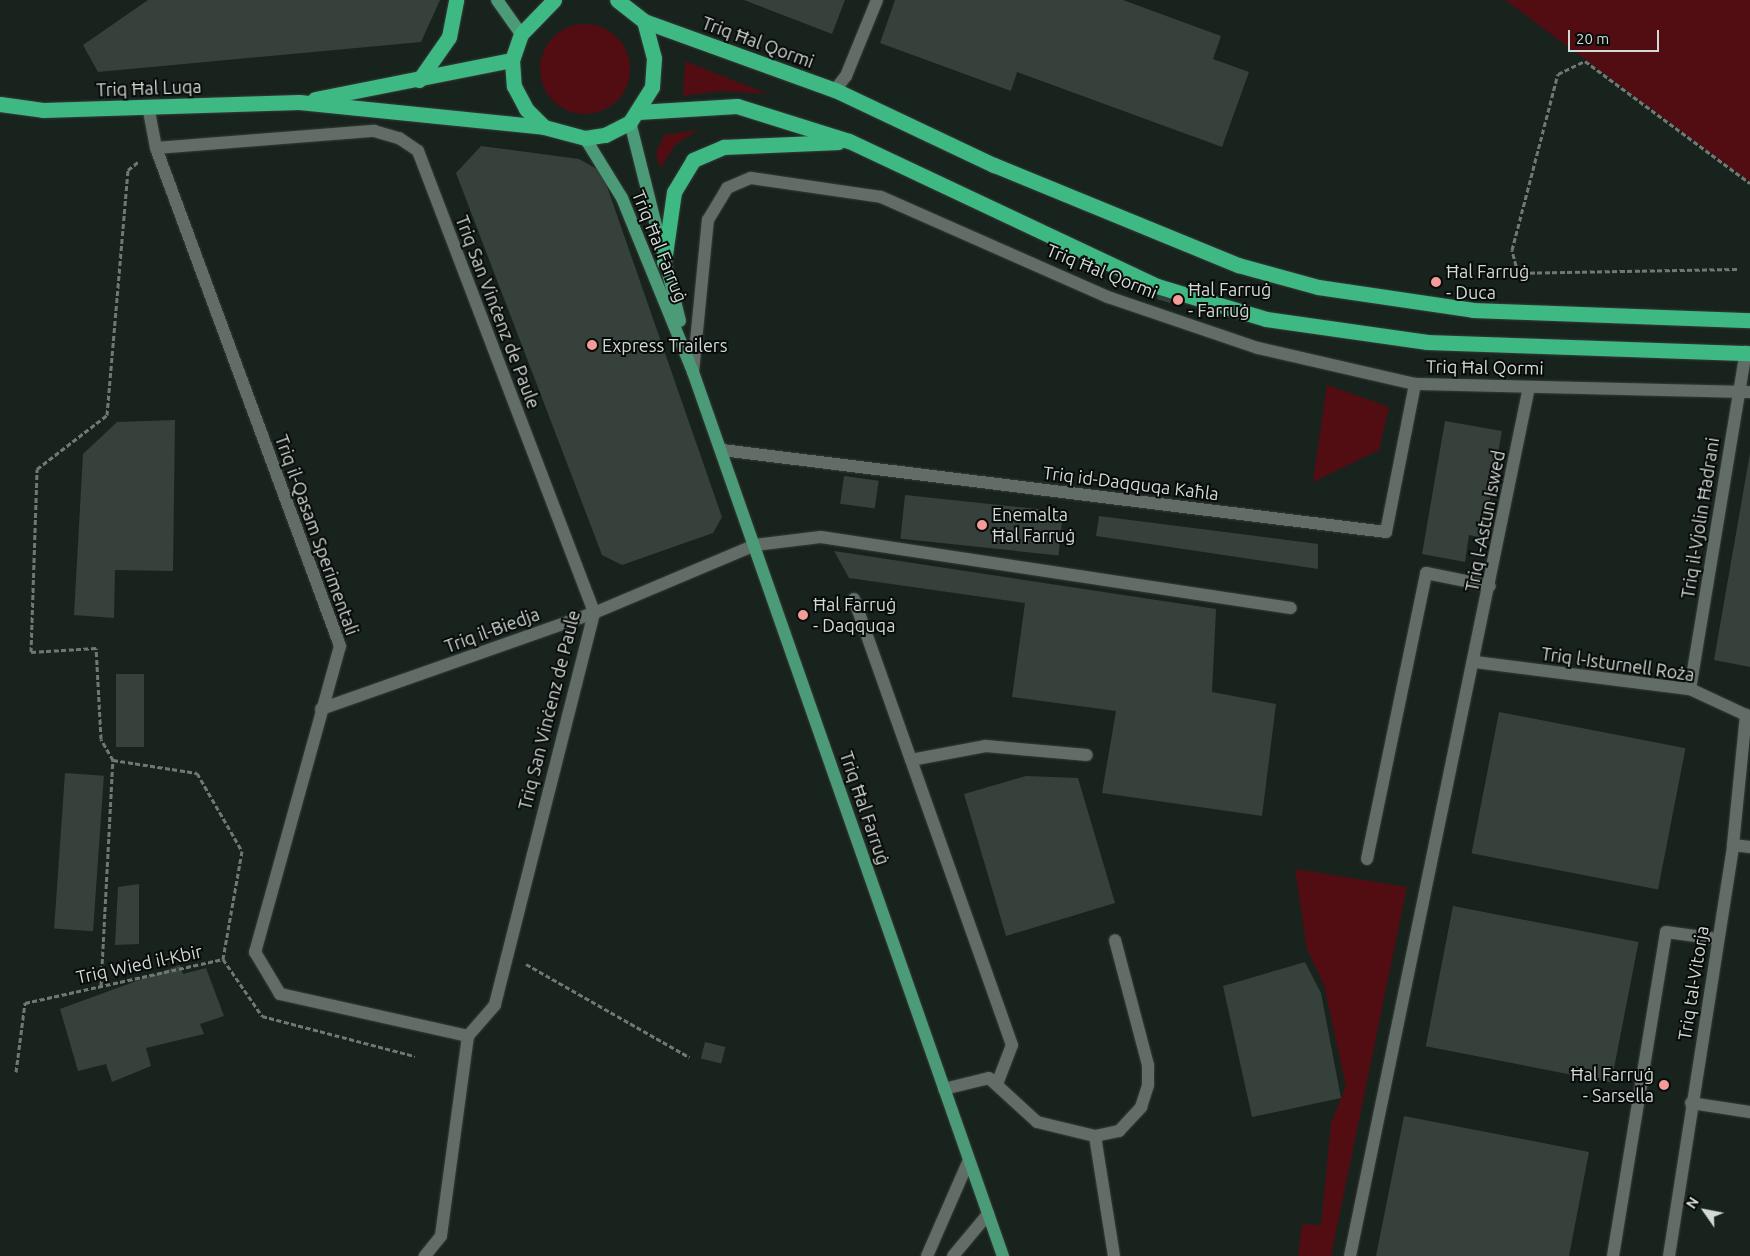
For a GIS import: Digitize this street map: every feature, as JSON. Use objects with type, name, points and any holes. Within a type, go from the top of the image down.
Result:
[{"type":"highway","points":[[419,80],[450,37],[456,0]]},
{"type":"highway","points":[[544,127],[526,110],[518,94],[512,60],[521,34],[554,0]]},
{"type":"highway","name":"Triq Ħal Qormi","points":[[617,0],[644,21],[835,90],[994,165],[1238,266],[1318,287],[1472,310],[1750,320]]},
{"type":"highway","points":[[585,138],[605,135],[634,117],[652,87],[654,58],[644,21]]},
{"type":"highway","name":"Triq Ħal Luqa","points":[[299,102],[419,80],[512,60]]},
{"type":"highway","name":"Triq Ħal Luqa","points":[[0,104],[43,110],[299,102],[544,127],[585,138]]},
{"type":"highway","name":"Triq Ħal Qormi","points":[[634,117],[737,106],[849,142],[1157,286],[1266,319],[1427,342],[1748,353]]},
{"type":"highway","points":[[664,262],[674,192],[693,160],[724,147],[849,142]]},
{"type":"main road","points":[[497,0],[521,34]]},
{"type":"main road","name":"Triq Ħal Farruġ","points":[[634,117],[664,262],[693,372]]},
{"type":"main road","name":"Triq Ħal Farruġ","points":[[585,138],[622,198],[693,372],[722,450],[1003,1256]]},
{"type":"street","points":[[835,90],[846,76],[877,0]]},
{"type":"street","name":"Triq il-Qasam Sperimentali","points":[[148,106],[156,148],[340,646],[255,952],[280,994],[468,1036]]},
{"type":"street","name":"Triq San Vinċenz de Paule","points":[[156,148],[374,131],[399,138],[418,151],[594,613],[505,957],[495,1005],[468,1036]]},
{"type":"street","name":"Triq Ħal Qormi","points":[[693,372],[708,220],[727,188],[751,178],[881,197],[1108,297],[1258,348],[1415,384],[1744,391]]},
{"type":"street","name":"Triq il-Vjolin Ħadrani","points":[[1690,689],[1744,391],[1748,353]]},
{"type":"street","name":"Triq id-Daqquqa Kaħla","points":[[722,450],[1386,532],[1415,384]]},
{"type":"street","name":"Triq l-Astun Iswed","points":[[1350,1256],[1475,662],[1529,387]]},
{"type":"street","name":"Triq il-Biedja","points":[[321,710],[594,613],[755,545],[821,537],[1291,608]]},
{"type":"street","points":[[1367,859],[1426,573],[1490,586]]},
{"type":"street","points":[[854,599],[1012,1045],[998,1082]]},
{"type":"street","name":"Triq l-Isturnell Roża","points":[[1475,662],[1690,689],[1748,714]]},
{"type":"street","name":"Triq tal-Vitorja","points":[[1669,1256],[1732,845],[1748,714]]},
{"type":"street","points":[[911,760],[986,746],[1087,754]]},
{"type":"street","points":[[1732,845],[1750,847]]},
{"type":"street","points":[[1613,1256],[1666,932],[1717,939]]},
{"type":"street","points":[[944,1089],[989,1078],[998,1082],[1037,1122],[1095,1136],[1119,1131],[1141,1107],[1148,1085],[1148,1066],[1115,940]]},
{"type":"street","points":[[425,1256],[441,1236],[468,1036]]},
{"type":"street","points":[[1691,1103],[1750,1112]]},
{"type":"street","points":[[1095,1136],[1114,1256]]},
{"type":"street","points":[[927,1256],[969,1160]]},
{"type":"street","points":[[953,1256],[988,1214]]},
{"type":"path","points":[[1737,268],[1518,273],[1512,250],[1558,74],[1585,61],[1750,183]]},
{"type":"path","points":[[101,986],[113,760],[101,739],[96,648],[31,652],[37,469],[107,415],[128,170],[156,148]]},
{"type":"path","points":[[113,760],[197,773],[242,851],[223,959]]},
{"type":"path","points":[[505,957],[524,963],[689,1057]]},
{"type":"path","name":"Triq Wied il-Kbir","points":[[16,1072],[25,1002],[223,959],[262,1016],[416,1056]]},
{"type":"shaded area","points":[[1505,0],[1750,0],[1750,182]]},
{"type":"shaded area","points":[[576,24],[594,24],[610,31],[623,44],[630,60],[630,78],[623,94],[610,107],[594,114],[576,114],[560,107],[547,94],[540,78],[540,60],[547,44],[560,31]]},
{"type":"shaded area","points":[[685,61],[768,94],[720,91],[683,96]]},
{"type":"shaded area","points":[[698,130],[675,145],[660,169],[656,153],[664,135]]},
{"type":"shaded area","points":[[1327,385],[1389,407],[1379,450],[1313,482]]},
{"type":"shaded area","points":[[1295,869],[1407,887],[1331,1256],[1298,1256],[1302,1224],[1321,1225],[1331,1123],[1346,1086],[1324,985],[1307,949]]},
{"type":"building","points":[[148,0],[440,0],[421,42],[98,72],[83,45]]},
{"type":"building","points":[[744,0],[845,0],[832,34]]},
{"type":"building","points":[[895,0],[1123,0],[1221,36],[1213,59],[1249,72],[1222,147],[1017,72],[1011,91],[880,43]]},
{"type":"building","name":"Express Trailers","points":[[481,146],[579,159],[602,172],[722,517],[713,533],[622,565],[602,555],[456,173]]},
{"type":"building","points":[[1159,290],[1173,295],[1170,303],[1157,299]]},
{"type":"building","points":[[175,420],[173,571],[115,570],[114,618],[74,615],[83,454],[117,422]]},
{"type":"building","points":[[1445,421],[1502,431],[1483,538],[1469,535],[1465,562],[1422,554]]},
{"type":"building","points":[[1750,453],[1750,667],[1714,660]]},
{"type":"building","points":[[844,476],[879,481],[875,509],[840,504]]},
{"type":"building","name":"Enemalta Ħal Farruġ","points":[[905,495],[1063,512],[1059,555],[900,539]]},
{"type":"building","points":[[1099,516],[1318,544],[1318,569],[1096,536]]},
{"type":"building","points":[[834,551],[1216,609],[1212,692],[1276,704],[1262,816],[1102,793],[1116,711],[1012,697],[1025,603],[849,578]]},
{"type":"building","points":[[116,674],[144,674],[144,747],[116,747]]},
{"type":"building","points":[[1499,712],[1686,748],[1658,890],[1472,853]]},
{"type":"building","points":[[65,773],[104,776],[93,931],[54,929]]},
{"type":"building","points":[[1026,776],[1078,778],[1115,903],[1006,936],[964,794]]},
{"type":"building","points":[[139,884],[139,944],[115,945],[118,887]]},
{"type":"building","points":[[1453,906],[1639,942],[1611,1082],[1426,1046]]},
{"type":"building","points":[[1305,962],[1321,993],[1341,1098],[1252,1117],[1223,986]]},
{"type":"building","points":[[180,965],[183,974],[206,968],[224,1016],[200,1024],[204,1034],[146,1048],[151,1066],[112,1082],[106,1064],[78,1071],[60,1009]]},
{"type":"building","points":[[705,1042],[725,1047],[721,1064],[701,1058]]},
{"type":"building","points":[[1404,1116],[1589,1152],[1569,1256],[1376,1256]]},
{"type":"place","name":"Ħal Farruġ - Duca","points":[[1436,282]]},
{"type":"place","name":"Ħal Farruġ - Farruġ","points":[[1178,300]]},
{"type":"place","name":"Express Trailers","points":[[592,345]]},
{"type":"place","name":"Enemalta Ħal Farruġ","points":[[982,525]]},
{"type":"place","name":"Ħal Farruġ - Daqquqa","points":[[803,615]]},
{"type":"place","name":"Ħal Farruġ - Sarsella","points":[[1664,1085]]}]
